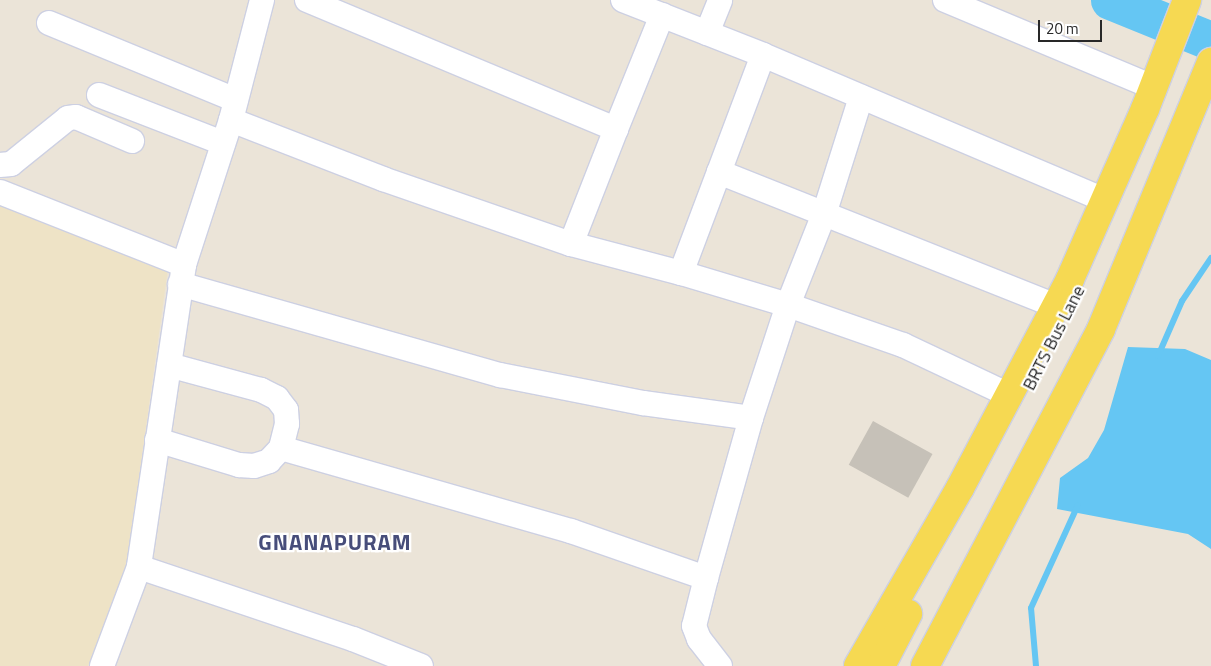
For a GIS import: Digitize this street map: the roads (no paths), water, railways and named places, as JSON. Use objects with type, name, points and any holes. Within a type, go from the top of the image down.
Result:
[{"type":"main road","points":[[925,666],[1101,329],[1195,55],[1192,3]]},
{"type":"main road","points":[[858,666],[960,488],[1056,306],[1154,87],[1195,55]]},
{"type":"main road","name":"BRTS Bus Lane","points":[[881,666],[1123,206],[1195,55]]},
{"type":"street","points":[[102,666],[139,567],[182,274],[233,110],[262,0]]},
{"type":"street","points":[[307,0],[616,129]]},
{"type":"street","points":[[624,0],[763,55],[1105,200]]},
{"type":"street","points":[[707,33],[720,0]]},
{"type":"street","points":[[945,0],[1154,87]]},
{"type":"street","points":[[571,244],[662,15]]},
{"type":"street","points":[[49,22],[383,179],[571,244],[681,273],[788,305],[895,341],[1009,395]]},
{"type":"street","points":[[681,273],[763,55]]},
{"type":"street","points":[[99,96],[223,144]]},
{"type":"street","points":[[720,666],[698,639],[694,626],[751,418],[788,305],[824,214],[861,97]]},
{"type":"street","points":[[0,165],[11,164],[68,118],[76,118],[132,140]]},
{"type":"street","points":[[719,172],[1056,306]]},
{"type":"street","points":[[0,192],[182,274],[500,375],[643,403],[751,418]]},
{"type":"street","points":[[157,440],[239,465],[254,466],[269,461],[281,448],[287,424],[286,410],[277,398],[261,390],[169,365]]},
{"type":"street","points":[[281,448],[571,531],[706,578]]},
{"type":"street","points":[[139,567],[353,639],[421,666]]},
{"type":"water","points":[[1128,347],[1185,349],[1211,360],[1211,549],[1188,534],[1057,509],[1060,478],[1088,458],[1104,430]]},
{"type":"waterway","points":[[1110,0],[1211,41]]},
{"type":"waterway","points":[[1158,356],[1182,301],[1211,258]]},
{"type":"waterway","points":[[1036,666],[1031,608],[1078,505]]},
{"type":"district","name":"GNANAPURAM","points":[[335,543]]}]
